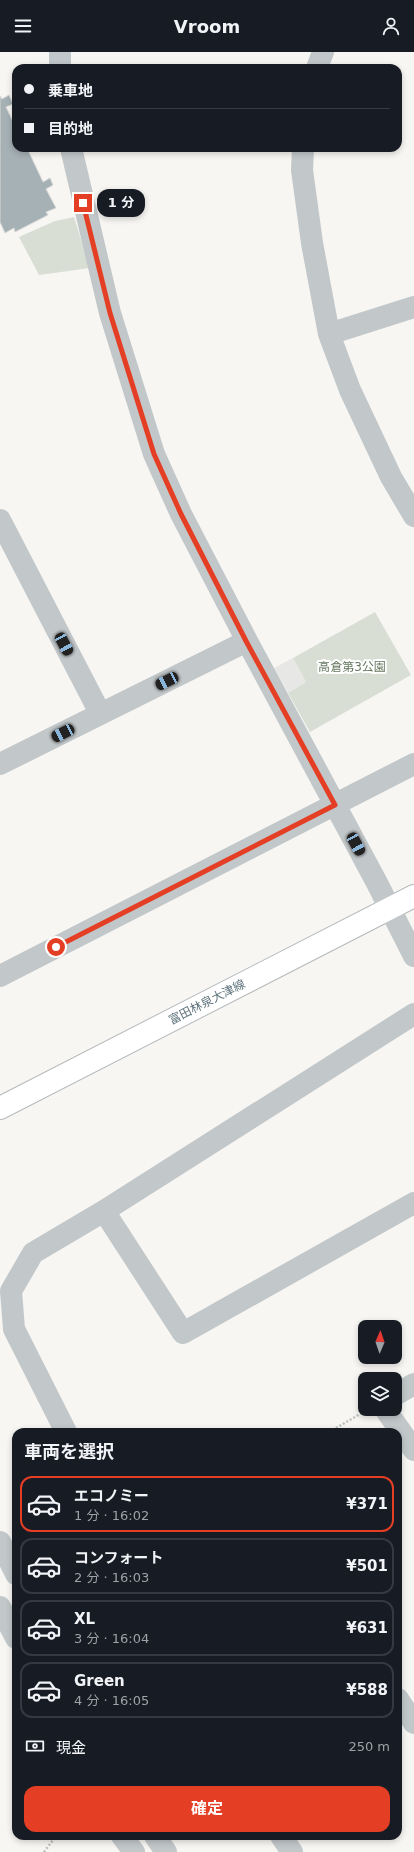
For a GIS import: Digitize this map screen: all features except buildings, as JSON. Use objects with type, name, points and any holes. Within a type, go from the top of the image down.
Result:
[{"type":"main road","name":"富田林泉大津線","points":[[0,1108],[414,896]]},
{"type":"street","points":[[60,52],[60,64]]},
{"type":"street","points":[[318,64],[323,52]]},
{"type":"street","points":[[72,152],[110,313],[154,454],[181,514],[246,641],[335,805],[414,956]]},
{"type":"street","points":[[303,152],[302,170],[312,243],[329,334],[350,390],[391,477],[414,516]]},
{"type":"street","points":[[329,334],[414,307]]},
{"type":"street","points":[[0,520],[100,714]]},
{"type":"street","points":[[0,764],[246,641]]},
{"type":"street","points":[[0,976],[414,764]]},
{"type":"street","points":[[64,1428],[14,1329],[11,1291],[33,1253],[104,1212],[414,1014]]},
{"type":"street","points":[[104,1212],[183,1333],[414,1203]]},
{"type":"street","points":[[402,1391],[414,1384]]},
{"type":"street","points":[[390,1416],[398,1428]]},
{"type":"street","points":[[402,1433],[414,1450]]},
{"type":"street","points":[[0,1542],[12,1566]]},
{"type":"street","points":[[0,1607],[12,1630]]},
{"type":"street","points":[[402,1705],[414,1723]]},
{"type":"street","points":[[125,1840],[134,1852]]},
{"type":"street","points":[[158,1840],[166,1852]]},
{"type":"street","points":[[284,1840],[292,1852]]},
{"type":"path","points":[[336,1428],[358,1416]]},
{"type":"path","points":[[44,1852],[53,1840]]},
{"type":"shaded area","points":[[293,658],[306,682],[288,693],[274,668]]},
{"type":"green space","points":[[74,217],[90,268],[39,275],[19,237],[55,221]]},
{"type":"green space","name":"高倉第3公園","points":[[375,612],[411,675],[310,732],[288,693],[306,682],[293,658]]},
{"type":"route","points":[[56,947],[335,805],[246,641],[181,514],[154,454],[110,313],[83,203]]}]
